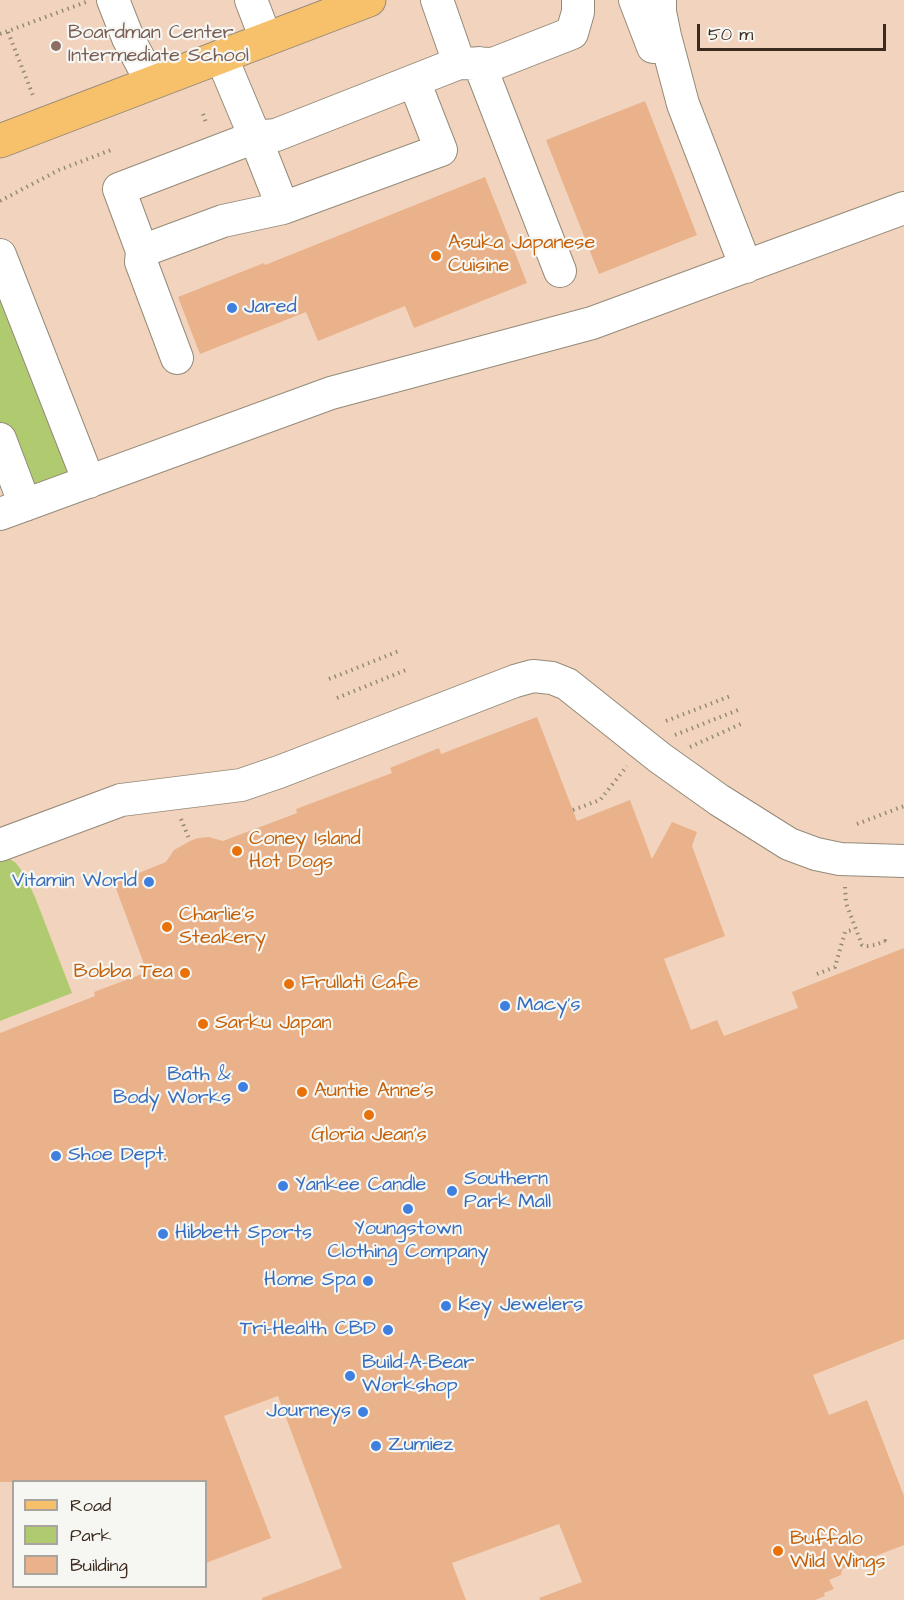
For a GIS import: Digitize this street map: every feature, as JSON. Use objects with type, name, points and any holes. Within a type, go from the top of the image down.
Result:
[{"type":"main road","points":[[0,141],[369,0]]},
{"type":"lane","points":[[113,0],[128,38],[152,83]]},
{"type":"lane","points":[[251,0],[266,39]]},
{"type":"lane","points":[[437,0],[469,63],[560,271]]},
{"type":"lane","points":[[177,358],[141,262],[142,250],[119,189],[255,137],[276,135],[414,81],[469,63],[493,64],[572,33],[578,12],[578,0]]},
{"type":"lane","points":[[635,0],[651,42],[683,104],[746,267]]},
{"type":"lane","points":[[660,0],[665,36],[683,104]]},
{"type":"lane","points":[[221,56],[283,208]]},
{"type":"lane","points":[[142,250],[223,220],[283,208],[441,150],[414,81]]},
{"type":"lane","points":[[0,439],[12,509],[331,393],[592,322],[904,208]]},
{"type":"lane","points":[[0,255],[88,482]]},
{"type":"lane","points":[[0,845],[121,800],[241,785],[514,681],[533,676],[552,678],[567,684],[660,758],[719,800],[789,844],[816,854],[840,859],[904,861]]},
{"type":"path","points":[[0,34],[86,2],[85,0]]},
{"type":"path","points":[[8,32],[44,124]]},
{"type":"path","points":[[0,201],[59,170],[111,150]]},
{"type":"path","points":[[330,679],[399,651]]},
{"type":"path","points":[[337,698],[406,670]]},
{"type":"path","points":[[666,721],[733,695]]},
{"type":"path","points":[[672,736],[738,710]]},
{"type":"path","points":[[689,753],[689,747],[743,723]]},
{"type":"path","points":[[573,810],[600,800],[631,760]]},
{"type":"path","points":[[858,824],[904,806]]},
{"type":"path","points":[[844,881],[846,903],[862,945],[875,945],[885,941],[886,944]]},
{"type":"path","points":[[817,974],[835,967],[845,933],[855,929]]},
{"type":"shaded area","name":"Southern Park Mall","points":[[0,0],[904,0],[904,1600],[0,1600]]},
{"type":"green space","points":[[0,255],[89,482],[25,505],[0,439]]},
{"type":"green space","points":[[0,859],[16,863],[24,874],[72,993],[0,1021]]},
{"type":"building","points":[[645,101],[697,235],[599,274],[546,140]]},
{"type":"building","points":[[485,177],[527,283],[414,328],[405,306],[318,341],[306,312],[200,354],[178,297],[264,263],[265,265]]},
{"type":"building","name":"Southern Park Mall","points":[[537,717],[577,821],[630,800],[652,859],[672,822],[697,832],[692,846],[725,936],[664,959],[691,1030],[717,1020],[724,1036],[798,1008],[792,992],[904,948],[904,1339],[813,1375],[829,1415],[867,1400],[904,1496],[904,1545],[842,1569],[841,1575],[829,1580],[834,1589],[824,1593],[825,1596],[815,1600],[540,1600],[539,1598],[582,1582],[559,1524],[452,1563],[466,1600],[262,1600],[262,1598],[342,1568],[278,1396],[224,1416],[271,1538],[207,1563],[207,1480],[12,1480],[12,1482],[0,1482],[0,1033],[95,996],[94,992],[147,972],[114,883],[166,862],[174,850],[190,841],[209,837],[223,841],[297,813],[296,809],[392,773],[390,768],[439,748],[441,754]]},
{"type":"place","name":"Boardman Center Intermediate School","points":[[56,46]]},
{"type":"place","name":"Asuka Japanese Cuisine","points":[[436,256]]},
{"type":"place","name":"Jared","points":[[232,308]]},
{"type":"place","name":"Coney Island Hot Dogs","points":[[237,851]]},
{"type":"place","name":"Vitamin World","points":[[149,882]]},
{"type":"place","name":"Charlie's Steakery","points":[[167,927]]},
{"type":"place","name":"Bobba Tea","points":[[185,973]]},
{"type":"place","name":"Frullati Cafe","points":[[289,984]]},
{"type":"place","name":"Macy's","points":[[505,1006]]},
{"type":"place","name":"Sarku Japan","points":[[203,1024]]},
{"type":"place","name":"Bath & Body Works","points":[[243,1087]]},
{"type":"place","name":"Auntie Anne's","points":[[302,1092]]},
{"type":"place","name":"Gloria Jean's","points":[[369,1115]]},
{"type":"place","name":"Shoe Dept.","points":[[56,1156]]},
{"type":"place","name":"Yankee Candle","points":[[283,1186]]},
{"type":"place","name":"Southern Park Mall","points":[[452,1191]]},
{"type":"place","name":"Youngstown Clothing Company","points":[[408,1209]]},
{"type":"place","name":"Hibbett Sports","points":[[163,1234]]},
{"type":"place","name":"Home Spa","points":[[368,1281]]},
{"type":"place","name":"Key Jewelers","points":[[446,1306]]},
{"type":"place","name":"Tri-Health CBD","points":[[388,1330]]},
{"type":"place","name":"Build-A-Bear Workshop","points":[[350,1376]]},
{"type":"place","name":"Journeys","points":[[363,1412]]},
{"type":"place","name":"Zumiez","points":[[376,1446]]},
{"type":"place","name":"Buffalo Wild Wings","points":[[778,1551]]}]
